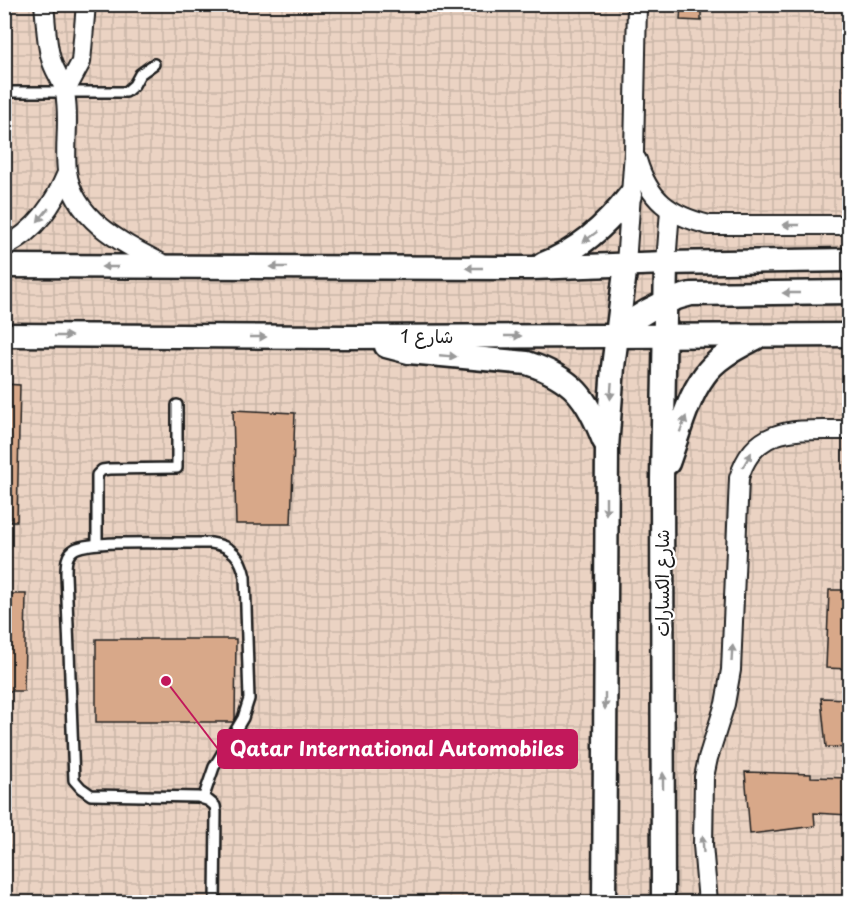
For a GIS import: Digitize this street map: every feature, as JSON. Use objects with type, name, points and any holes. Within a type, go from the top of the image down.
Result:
[{"type":"street","points":[[44,4],[50,59],[65,92],[67,173],[75,195],[87,213],[102,228],[120,241],[169,267]]},
{"type":"street","points":[[65,92],[81,62],[86,4]]},
{"type":"street","points":[[604,903],[607,448],[626,264],[634,152],[637,4]]},
{"type":"street","points":[[634,152],[642,178],[650,192],[670,210],[690,220],[709,225],[849,225]]},
{"type":"street","points":[[4,247],[30,229],[46,213],[67,173]]},
{"type":"street","points":[[532,268],[577,247],[597,232],[630,195]]},
{"type":"street","points":[[666,263],[670,210]]},
{"type":"street","points":[[4,266],[532,268],[666,263],[849,261]]},
{"type":"street","name":"شارع الكسارات","points":[[663,903],[662,478],[666,263]]},
{"type":"street","points":[[617,335],[638,316],[677,298],[703,293],[849,292]]},
{"type":"street","name":"شارع 1","points":[[4,335],[349,337],[849,335]]},
{"type":"street","points":[[662,478],[704,376],[731,352],[760,336]]},
{"type":"street","points":[[349,337],[410,352],[527,363],[544,369],[563,379],[579,393],[593,412],[607,448]]},
{"type":"street","points":[[708,903],[703,845],[704,777],[725,705],[731,670],[739,478],[743,465],[758,444],[769,437],[782,432],[849,430]]},
{"type":"lane","points":[[4,92],[126,92],[134,86],[140,74],[154,64]]},
{"type":"lane","points":[[97,544],[97,474],[109,469],[177,468],[177,405]]},
{"type":"lane","points":[[203,799],[214,767],[243,718],[249,699],[243,565],[230,548],[222,545],[97,544],[75,549],[69,554],[66,562],[71,756],[74,780],[92,795],[203,799],[214,806],[216,812],[215,903]]},
{"type":"shaded area","points":[[5,5],[849,5],[849,902],[5,902]]},
{"type":"building","points":[[681,4],[701,4],[701,21],[680,20]]},
{"type":"building","points":[[4,384],[20,385],[17,521],[4,521]]},
{"type":"building","points":[[233,410],[295,413],[291,524],[236,524]]},
{"type":"building","points":[[829,590],[849,590],[849,669],[826,668]]},
{"type":"building","points":[[4,594],[26,594],[24,691],[4,691]]},
{"type":"building","points":[[96,639],[236,639],[235,719],[233,722],[96,722]]},
{"type":"building","points":[[821,698],[849,699],[849,748],[826,747]]},
{"type":"building","points":[[745,772],[811,774],[811,777],[849,778],[849,815],[814,813],[815,826],[750,834]]},
{"type":"place","name":"Qatar International Automobiles","points":[[166,681]]}]
